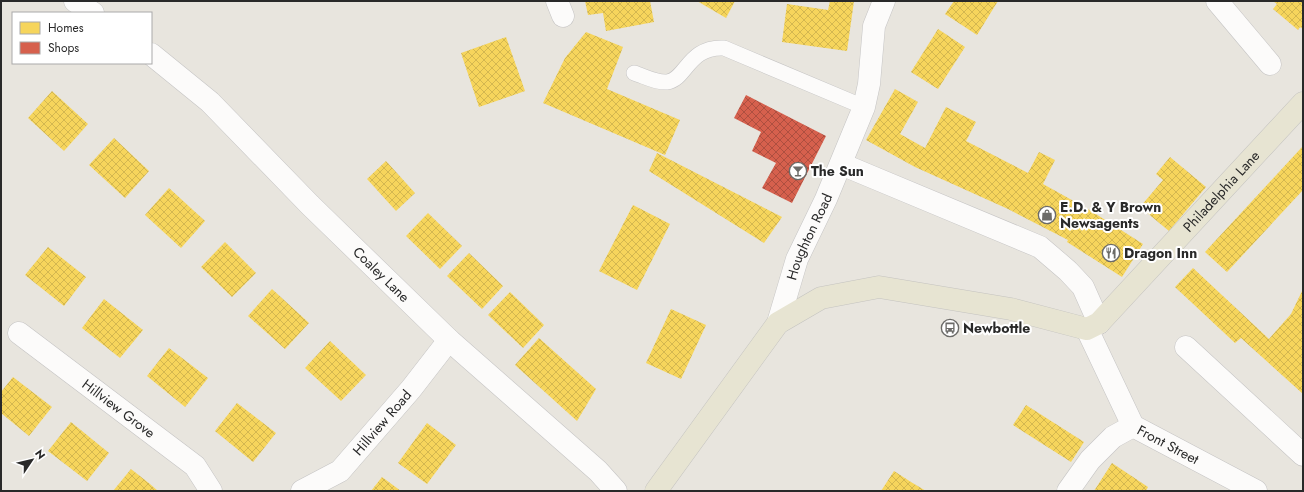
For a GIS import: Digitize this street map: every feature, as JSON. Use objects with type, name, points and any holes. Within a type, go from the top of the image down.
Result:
[{"type":"main road","name":"Philadelphia Lane","points":[[1093,326],[1301,108]]},
{"type":"main road","points":[[656,491],[778,323],[821,298],[879,287],[1012,309],[1093,326]]},
{"type":"street","points":[[75,1],[92,12]]},
{"type":"street","name":"Houghton Road","points":[[778,323],[797,260],[826,199],[864,108],[869,84],[874,26],[884,1]]},
{"type":"street","points":[[1217,1],[1270,64]]},
{"type":"street","name":"Coaley Lane","points":[[152,55],[210,102],[310,205],[449,340],[598,471],[616,491]]},
{"type":"street","name":"Front Street","points":[[841,164],[1040,247],[1068,271],[1083,287],[1093,326],[1133,426],[1256,491]]},
{"type":"street","name":"Hillview Grove","points":[[19,333],[195,466],[211,491]]},
{"type":"street","name":"Hillview Road","points":[[302,491],[340,471],[411,389],[449,340]]},
{"type":"street","points":[[1186,347],[1303,455]]},
{"type":"street","points":[[1068,491],[1090,460],[1113,437],[1133,426]]},
{"type":"lane","points":[[634,73],[659,82],[669,82],[705,49],[724,48],[864,108]]},
{"type":"building: Homes","points":[[585,1],[650,1],[654,22],[606,31],[603,13],[588,15]]},
{"type":"building: Homes","points":[[697,1],[735,1],[726,18]]},
{"type":"building: Homes","points":[[830,1],[854,1],[847,51],[782,42],[787,4],[828,10]]},
{"type":"building: Homes","points":[[954,1],[998,1],[977,35],[945,14]]},
{"type":"building: Homes","points":[[1273,1],[1303,1],[1303,29],[1300,27],[1298,30],[1273,9],[1277,4]]},
{"type":"building: Homes","points":[[938,29],[965,47],[938,89],[911,72]]},
{"type":"building: Homes","points":[[586,32],[623,47],[607,89],[680,120],[665,155],[543,103],[565,58]]},
{"type":"building: Homes","points":[[506,37],[525,91],[479,107],[461,53]]},
{"type":"building: Homes","points":[[895,89],[918,102],[900,134],[925,148],[946,107],[976,122],[966,141],[1028,173],[1039,152],[1055,160],[1043,184],[1088,209],[1143,244],[1122,277],[1067,242],[1068,240],[1008,209],[915,167],[866,140]]},
{"type":"building: Homes","points":[[52,91],[88,124],[64,151],[28,118]]},
{"type":"building: Homes","points":[[114,138],[149,171],[125,198],[89,165]]},
{"type":"building: Homes","points":[[1303,146],[1303,190],[1227,272],[1205,252]]},
{"type":"building: Homes","points":[[657,153],[782,217],[764,243],[649,171]]},
{"type":"building: Homes","points":[[1170,157],[1206,187],[1169,231],[1140,207],[1163,180],[1156,174]]},
{"type":"building: Homes","points":[[386,161],[415,193],[396,211],[367,179]]},
{"type":"building: Homes","points":[[169,188],[205,221],[181,248],[145,215]]},
{"type":"building: Homes","points":[[633,205],[670,224],[637,290],[599,271]]},
{"type":"building: Homes","points":[[428,213],[462,246],[440,269],[406,236]]},
{"type":"building: Homes","points":[[225,242],[256,273],[232,297],[201,267]]},
{"type":"building: Homes","points":[[48,247],[86,277],[64,306],[25,275]]},
{"type":"building: Homes","points":[[469,253],[503,286],[482,309],[447,276]]},
{"type":"building: Homes","points":[[1193,268],[1269,339],[1291,314],[1303,289],[1303,394],[1241,338],[1235,343],[1175,287]]},
{"type":"building: Homes","points":[[272,289],[309,323],[285,349],[248,316]]},
{"type":"building: Homes","points":[[510,292],[544,325],[523,348],[488,315]]},
{"type":"building: Homes","points":[[104,299],[143,330],[120,358],[82,328]]},
{"type":"building: Homes","points":[[671,309],[706,325],[681,379],[646,363]]},
{"type":"building: Homes","points":[[539,338],[596,389],[577,421],[515,365]]},
{"type":"building: Homes","points":[[330,341],[366,375],[341,401],[305,368]]},
{"type":"building: Homes","points":[[169,348],[208,378],[185,407],[147,376]]},
{"type":"building: Homes","points":[[13,377],[52,407],[29,436],[1,413],[1,392]]},
{"type":"building: Homes","points":[[237,403],[276,433],[253,462],[215,431]]},
{"type":"building: Homes","points":[[1026,405],[1084,442],[1071,462],[1013,425]]},
{"type":"building: Homes","points":[[71,422],[109,453],[87,481],[48,451]]},
{"type":"building: Homes","points":[[427,423],[456,445],[427,484],[398,463]]},
{"type":"building: Homes","points":[[1112,463],[1148,487],[1146,491],[1094,491]]},
{"type":"building: Homes","points":[[131,469],[150,484],[158,491],[113,491]]},
{"type":"building: Homes","points":[[894,471],[911,482],[926,491],[881,491]]},
{"type":"building: Homes","points":[[382,477],[401,491],[371,491]]},
{"type":"building: Shops","points":[[746,95],[826,136],[792,203],[762,188],[776,163],[752,151],[761,132],[734,118]]},
{"type":"place","name":"The Sun","points":[[798,171]]},
{"type":"place","name":"E.D. & Y Brown Newsagents","points":[[1047,215]]},
{"type":"place","name":"Dragon Inn","points":[[1111,253]]},
{"type":"place","name":"Newbottle","points":[[950,328]]}]
